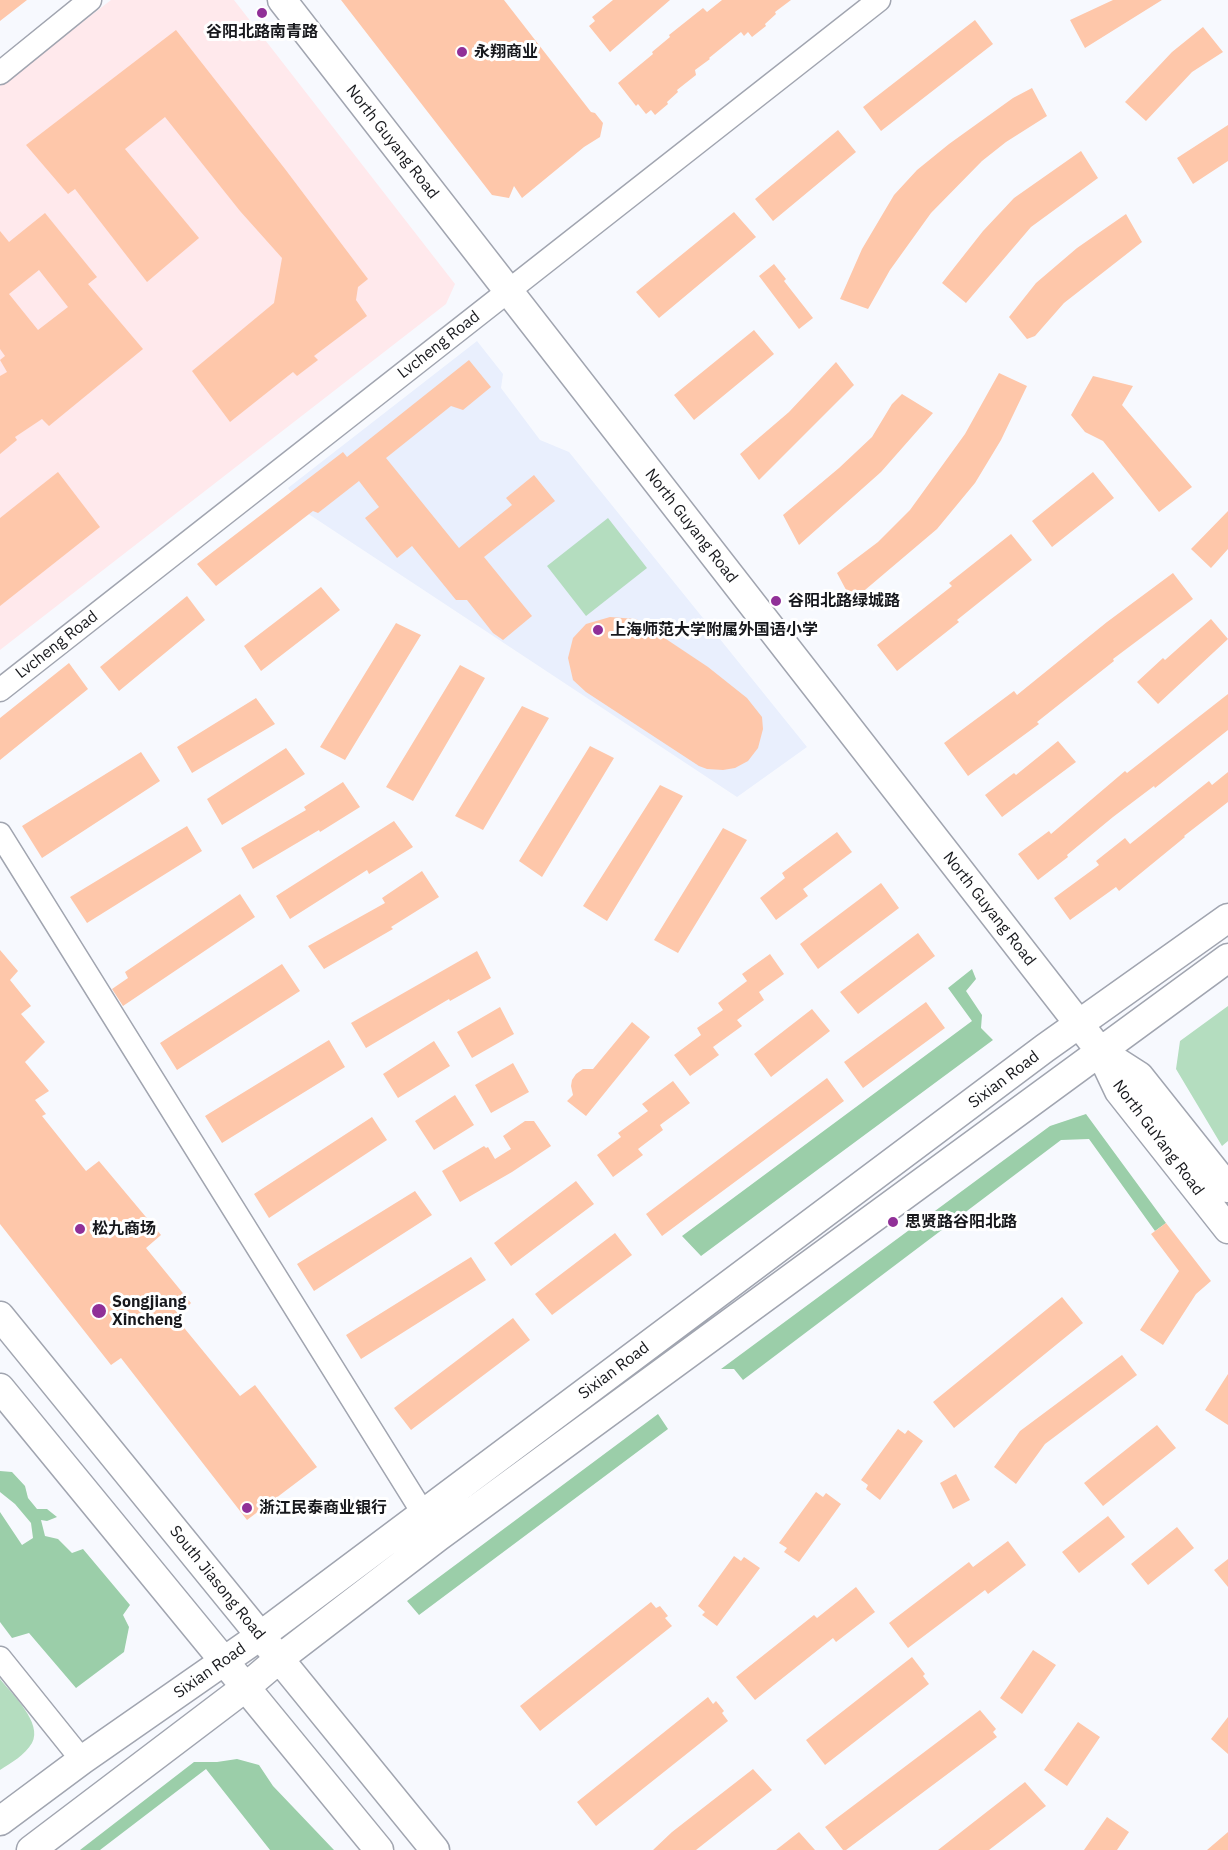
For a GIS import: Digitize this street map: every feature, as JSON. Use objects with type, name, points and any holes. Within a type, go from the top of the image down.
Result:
[{"type":"main road","name":"North Guyang Road","points":[[282,0],[1100,1051]]},
{"type":"main road","name":"Sixian Road","points":[[0,1821],[82,1760],[260,1636],[1036,1056],[1228,918]]},
{"type":"main road","name":"Sixian Road","points":[[31,1850],[246,1687],[438,1537],[1228,958]]},
{"type":"main road","name":"North GuYang Road","points":[[1100,1051],[1139,1076],[1228,1188]]},
{"type":"main road","name":"North GuYang Road","points":[[1100,1051],[1119,1091],[1228,1229]]},
{"type":"main road","name":"South Jiasong Road","points":[[0,1316],[435,1850]]},
{"type":"main road","points":[[0,1388],[379,1850]]},
{"type":"street","points":[[0,74],[90,0]]},
{"type":"street","name":"Lvcheng Road","points":[[0,690],[879,0]]},
{"type":"street","points":[[0,834],[423,1513]]},
{"type":"street","points":[[0,1658],[82,1760]]},
{"type":"shaded area","points":[[111,0],[234,0],[455,284],[446,304],[0,650],[0,86]]},
{"type":"shaded area","name":"上海师范大学附属外国语小学","points":[[477,341],[503,374],[501,388],[540,440],[569,452],[807,747],[737,797],[307,513],[288,488]]},
{"type":"green space","points":[[608,518],[647,568],[586,616],[547,566]]},
{"type":"green space","points":[[972,969],[976,979],[966,991],[982,1015],[981,1028],[993,1040],[701,1256],[682,1236],[972,1021],[948,988]]},
{"type":"green space","points":[[1228,1006],[1228,1141],[1222,1146],[1176,1069],[1180,1041]]},
{"type":"green space","points":[[1086,1114],[1166,1223],[1155,1231],[1089,1139],[1061,1140],[743,1380],[734,1369],[721,1369],[1050,1126]]},
{"type":"green space","points":[[658,1414],[668,1429],[419,1615],[407,1601]]},
{"type":"green space","points":[[0,1471],[12,1472],[25,1486],[28,1498],[37,1509],[47,1509],[57,1517],[47,1521],[41,1520],[45,1536],[58,1539],[72,1553],[83,1549],[130,1605],[123,1615],[129,1627],[124,1652],[76,1688],[29,1633],[12,1638],[0,1622],[0,1512],[22,1545],[33,1538],[31,1523],[15,1504],[0,1492]]},
{"type":"green space","points":[[0,1679],[25,1709],[34,1735],[26,1751],[0,1770]]},
{"type":"green space","points":[[237,1759],[259,1765],[273,1786],[334,1850],[270,1850],[206,1769],[100,1850],[80,1850],[194,1762]]},
{"type":"building","points":[[0,0],[27,0],[0,21]]},
{"type":"building","name":"永翔商业","points":[[341,0],[504,0],[591,112],[595,113],[603,123],[600,137],[584,147],[522,198],[514,186],[509,198],[492,195]]},
{"type":"building","points":[[613,0],[670,0],[610,52],[589,26],[595,21],[592,17]]},
{"type":"building","points":[[722,0],[791,0],[775,12],[776,14],[765,24],[766,26],[752,37],[748,32],[744,36],[741,32],[709,58],[695,70],[696,75],[677,90],[678,92],[667,102],[668,104],[655,115],[651,110],[646,114],[638,104],[636,106],[618,83],[653,54],[652,52],[670,37],[669,35],[703,8],[707,12]]},
{"type":"building","points":[[1113,0],[1162,0],[1085,48],[1070,20]]},
{"type":"building","points":[[975,20],[993,44],[881,131],[863,107]]},
{"type":"building","points":[[1203,27],[1223,52],[1192,72],[1146,121],[1125,102],[1172,52]]},
{"type":"building","points":[[176,30],[368,279],[358,287],[356,300],[367,316],[314,356],[318,360],[297,376],[293,372],[230,422],[192,371],[274,303],[282,258],[240,211],[165,117],[125,149],[199,238],[147,282],[75,189],[68,194],[26,145]]},
{"type":"building","points":[[1032,88],[1047,116],[1006,142],[982,161],[931,213],[890,270],[868,309],[840,299],[862,249],[894,195],[917,170],[949,144],[1013,98]]},
{"type":"building","points":[[1228,125],[1228,161],[1193,184],[1177,158]]},
{"type":"building","points":[[838,130],[856,152],[773,221],[755,199]]},
{"type":"building","points":[[1081,151],[1098,178],[1031,227],[966,303],[942,283],[983,231],[1014,198]]},
{"type":"building","points":[[734,212],[756,237],[659,318],[636,292]]},
{"type":"building","points":[[45,213],[97,277],[88,284],[143,349],[49,426],[42,419],[15,437],[17,440],[0,454],[0,376],[7,372],[0,360],[5,356],[0,349],[0,231],[9,242]],"holes":[[[39,270],[68,307],[38,330],[9,294]]]},
{"type":"building","points":[[1126,214],[1142,242],[1064,303],[1035,336],[1027,339],[1009,317],[1036,283],[1077,248]]},
{"type":"building","points":[[774,264],[786,279],[784,281],[813,318],[799,329],[759,276]]},
{"type":"building","points":[[754,330],[774,354],[694,420],[674,395]]},
{"type":"building","points":[[469,360],[491,387],[463,410],[451,406],[386,458],[459,548],[512,505],[506,498],[534,475],[555,501],[484,557],[532,616],[503,640],[493,633],[467,600],[456,600],[412,546],[397,558],[365,518],[379,507],[359,481],[318,513],[313,511],[216,586],[197,564],[343,452],[347,457]]},
{"type":"building","points":[[836,362],[854,385],[759,480],[740,454],[789,412]]},
{"type":"building","points":[[999,373],[1027,386],[1001,440],[975,483],[937,529],[852,601],[837,573],[878,542],[910,510],[965,434]]},
{"type":"building","points":[[1093,376],[1133,386],[1122,405],[1192,487],[1159,512],[1103,441],[1085,432],[1071,415]]},
{"type":"building","points":[[902,394],[933,413],[881,472],[799,545],[783,515],[872,437],[892,404]]},
{"type":"building","points":[[58,472],[100,527],[0,606],[0,518]]},
{"type":"building","points":[[1093,472],[1114,498],[1052,547],[1032,521]]},
{"type":"building","points":[[1228,511],[1228,549],[1211,568],[1191,549]]},
{"type":"building","points":[[1011,534],[1032,560],[897,671],[877,645],[952,586],[949,583]]},
{"type":"building","points":[[1173,573],[1193,599],[1113,659],[1114,661],[1037,722],[1039,724],[968,776],[944,743],[1014,691],[1017,695],[1107,622]]},
{"type":"building","points":[[321,587],[340,610],[261,671],[244,646]]},
{"type":"building","points":[[187,596],[205,620],[119,691],[100,667]]},
{"type":"building","points":[[610,617],[636,619],[708,667],[747,698],[762,717],[763,729],[758,748],[748,761],[735,768],[723,770],[699,766],[586,692],[573,680],[568,658],[573,638],[586,624]]},
{"type":"building","points":[[1211,619],[1228,639],[1158,704],[1137,682]]},
{"type":"building","points":[[396,623],[421,635],[345,760],[320,747]]},
{"type":"building","points":[[69,663],[88,689],[0,760],[0,718]]},
{"type":"building","points":[[460,665],[485,678],[413,801],[386,787]]},
{"type":"building","points":[[1228,694],[1228,730],[1155,788],[1154,786],[1113,817],[1038,880],[1018,854],[1049,831],[1051,834],[1125,771],[1127,773]]},
{"type":"building","points":[[256,698],[275,724],[192,773],[177,747]]},
{"type":"building","points":[[522,706],[549,718],[483,830],[455,816]]},
{"type":"building","points":[[1058,741],[1076,762],[1002,817],[985,795],[1014,773],[1016,775]]},
{"type":"building","points":[[590,746],[614,758],[542,877],[519,861]]},
{"type":"building","points":[[286,748],[305,774],[222,825],[207,799]]},
{"type":"building","points":[[141,752],[160,781],[42,858],[22,826]]},
{"type":"building","points":[[1228,772],[1228,802],[1119,891],[1116,887],[1070,920],[1054,898],[1099,865],[1096,861],[1125,838],[1130,844],[1209,781],[1212,785]]},
{"type":"building","points":[[343,782],[360,807],[253,869],[241,848],[306,810],[304,807]]},
{"type":"building","points":[[660,785],[683,796],[607,921],[583,906]]},
{"type":"building","points":[[394,821],[413,847],[369,874],[367,870],[290,919],[276,896]]},
{"type":"building","points":[[187,826],[202,851],[87,923],[70,897]]},
{"type":"building","points":[[723,828],[747,840],[678,953],[654,940]]},
{"type":"building","points":[[837,832],[852,852],[803,889],[808,896],[776,920],[760,898],[785,878],[782,873]]},
{"type":"building","points":[[422,871],[439,897],[391,927],[393,929],[324,969],[308,946],[385,903],[382,898]]},
{"type":"building","points":[[881,883],[899,908],[818,969],[800,944]]},
{"type":"building","points":[[240,894],[255,917],[123,1006],[112,989],[128,978],[125,972]]},
{"type":"building","points":[[918,933],[935,956],[858,1014],[840,992]]},
{"type":"building","name":"松九商场","points":[[0,950],[18,971],[10,980],[31,1006],[21,1014],[45,1042],[25,1062],[49,1091],[35,1100],[46,1114],[42,1116],[86,1171],[99,1161],[161,1235],[146,1248],[191,1303],[176,1318],[240,1396],[255,1385],[317,1467],[247,1520],[121,1358],[111,1365],[0,1224]]},
{"type":"building","points":[[477,951],[491,978],[450,1001],[449,999],[366,1048],[351,1023]]},
{"type":"building","points":[[770,954],[784,974],[759,992],[764,1000],[737,1020],[742,1026],[713,1047],[719,1055],[690,1076],[674,1055],[701,1035],[697,1028],[723,1010],[718,1003],[747,981],[742,974]]},
{"type":"building","points":[[282,964],[300,991],[177,1070],[160,1043]]},
{"type":"building","points":[[926,1002],[945,1028],[863,1088],[844,1062]]},
{"type":"building","points":[[500,1007],[514,1034],[472,1058],[457,1032]]},
{"type":"building","points":[[812,1009],[830,1031],[771,1077],[754,1054]]},
{"type":"building","points":[[632,1022],[650,1037],[586,1116],[567,1101],[573,1095],[572,1080],[583,1069],[593,1069]]},
{"type":"building","points":[[329,1040],[345,1067],[222,1143],[205,1116]]},
{"type":"building","points":[[434,1041],[450,1066],[398,1098],[383,1074]]},
{"type":"building","points":[[513,1063],[529,1092],[491,1113],[475,1085]]},
{"type":"building","points":[[827,1078],[844,1101],[662,1236],[646,1214]]},
{"type":"building","points":[[673,1081],[690,1103],[660,1125],[663,1130],[638,1149],[643,1155],[613,1177],[597,1155],[621,1137],[618,1133],[648,1111],[642,1104]]},
{"type":"building","points":[[455,1095],[474,1125],[434,1150],[415,1121]]},
{"type":"building","points":[[372,1117],[387,1140],[269,1218],[254,1194]]},
{"type":"building","points":[[525,1121],[534,1121],[551,1146],[460,1202],[442,1171],[484,1146],[488,1147],[495,1159],[511,1149],[503,1136]]},
{"type":"building","points":[[576,1181],[594,1204],[511,1266],[494,1243]]},
{"type":"building","points":[[415,1191],[432,1215],[314,1291],[297,1264]]},
{"type":"building","points":[[1166,1223],[1211,1281],[1196,1294],[1163,1345],[1140,1330],[1179,1271],[1151,1234]]},
{"type":"building","points":[[615,1233],[632,1255],[552,1315],[535,1294]]},
{"type":"building","points":[[471,1257],[486,1280],[361,1359],[346,1335]]},
{"type":"building","points":[[1062,1297],[1083,1323],[954,1428],[933,1402]]},
{"type":"building","points":[[513,1318],[530,1340],[411,1430],[394,1408]]},
{"type":"building","points":[[1122,1355],[1137,1375],[1045,1444],[1016,1484],[994,1467],[1020,1431]]},
{"type":"building","points":[[1228,1374],[1228,1425],[1205,1410]]},
{"type":"building","points":[[1157,1425],[1176,1448],[1103,1506],[1084,1483]]},
{"type":"building","points":[[898,1429],[905,1434],[908,1430],[923,1441],[880,1500],[866,1489],[868,1485],[861,1480]]},
{"type":"building","points":[[956,1474],[970,1500],[953,1509],[940,1483]]},
{"type":"building","points":[[816,1492],[823,1497],[826,1493],[841,1504],[799,1562],[784,1552],[787,1548],[779,1543]]},
{"type":"building","points":[[1108,1516],[1125,1537],[1079,1573],[1062,1552]]},
{"type":"building","points":[[1177,1527],[1194,1548],[1148,1585],[1131,1564]]},
{"type":"building","points":[[1008,1541],[1026,1565],[988,1594],[985,1590],[908,1648],[889,1623],[969,1562],[973,1567]]},
{"type":"building","points":[[734,1556],[741,1561],[744,1557],[760,1568],[717,1626],[702,1615],[705,1612],[698,1606]]},
{"type":"building","points":[[1228,1559],[1228,1587],[1214,1570]]},
{"type":"building","points":[[856,1587],[875,1612],[836,1642],[833,1638],[755,1700],[736,1677],[814,1615],[817,1618]]},
{"type":"building","points":[[651,1602],[656,1608],[660,1606],[668,1616],[665,1618],[672,1626],[540,1731],[520,1706]]},
{"type":"building","points":[[1033,1650],[1056,1665],[1022,1714],[1000,1698]]},
{"type":"building","points":[[912,1657],[925,1674],[923,1676],[929,1684],[825,1765],[806,1740]]},
{"type":"building","points":[[708,1697],[713,1704],[716,1701],[728,1721],[596,1826],[577,1802]]},
{"type":"building","points":[[980,1710],[996,1729],[993,1732],[997,1737],[843,1850],[825,1827]]},
{"type":"building","points":[[1228,1717],[1228,1754],[1211,1739]]},
{"type":"building","points":[[1078,1722],[1100,1737],[1067,1786],[1044,1770]]},
{"type":"building","points":[[753,1769],[772,1790],[696,1850],[653,1850],[672,1832]]},
{"type":"building","points":[[1025,1782],[1046,1806],[989,1850],[938,1850]]},
{"type":"building","points":[[1107,1817],[1129,1832],[1117,1850],[1084,1850]]},
{"type":"building","points":[[799,1832],[815,1850],[776,1850]]},
{"type":"building","points":[[1228,1832],[1228,1850],[1207,1850]]},
{"type":"place","name":"谷阳北路南青路","points":[[262,13]]},
{"type":"place","name":"永翔商业","points":[[462,52]]},
{"type":"place","name":"谷阳北路绿城路","points":[[776,601]]},
{"type":"place","name":"上海师范大学附属外国语小学","points":[[598,630]]},
{"type":"place","name":"思贤路谷阳北路","points":[[893,1222]]},
{"type":"place","name":"松九商场","points":[[80,1229]]},
{"type":"place","name":"Songjiang Xincheng","points":[[99,1311]]},
{"type":"place","name":"浙江民泰商业银行","points":[[247,1508]]}]
